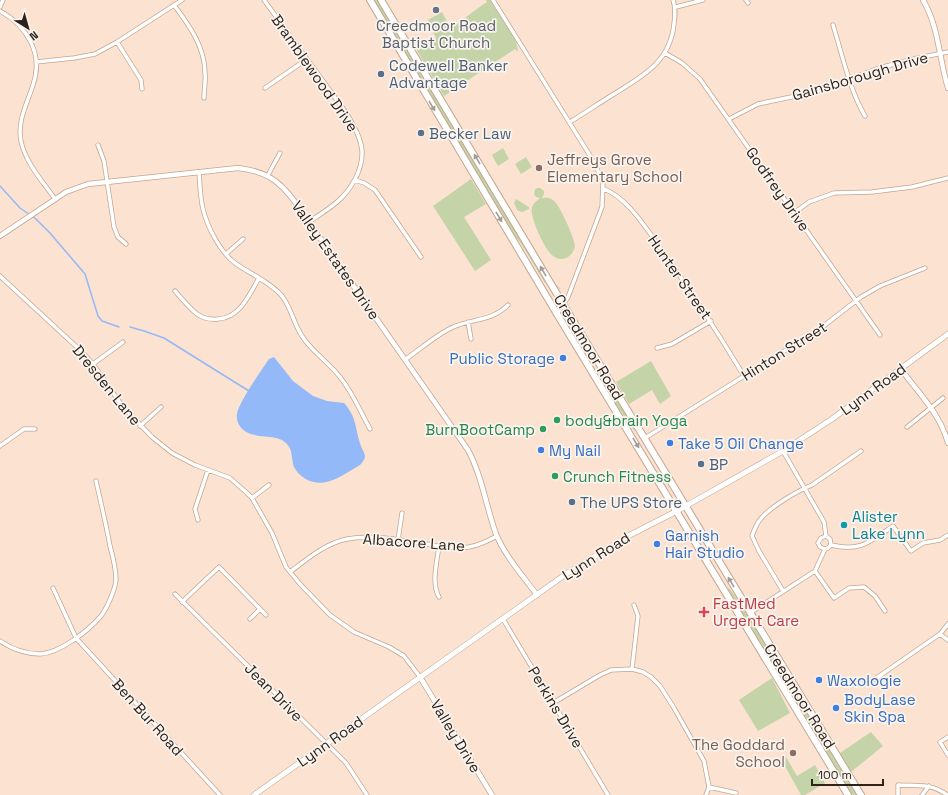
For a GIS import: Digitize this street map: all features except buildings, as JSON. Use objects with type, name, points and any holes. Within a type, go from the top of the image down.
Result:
[{"type":"main road","name":"Creedmoor Road","points":[[370,0],[557,314],[848,795]]},
{"type":"main road","name":"Creedmoor Road","points":[[381,0],[563,304],[861,795]]},
{"type":"main road","name":"Lynn Road","points":[[254,795],[566,574],[611,545],[677,511],[783,451],[832,419],[948,334]]},
{"type":"street","points":[[0,7],[4,0]]},
{"type":"street","points":[[36,62],[86,56],[103,50],[182,0]]},
{"type":"street","name":"Bramblewood Drive","points":[[264,0],[347,114],[357,131],[362,151],[360,165],[355,180],[346,194],[309,222]]},
{"type":"street","points":[[492,0],[570,122],[594,162],[603,182],[604,189],[602,207],[599,217],[568,297],[557,314]]},
{"type":"street","points":[[570,122],[647,73],[665,53],[673,35],[676,6],[673,0]]},
{"type":"street","points":[[676,6],[703,0]]},
{"type":"street","points":[[923,0],[934,25],[942,68],[948,88]]},
{"type":"street","points":[[174,5],[192,32],[201,49],[206,72],[204,98]]},
{"type":"street","points":[[0,11],[18,23],[25,31],[33,48],[36,62],[35,81],[22,113],[20,124],[21,141],[29,162],[55,199]]},
{"type":"street","points":[[834,25],[850,79],[861,110],[865,116]]},
{"type":"street","points":[[117,42],[141,80],[142,90]]},
{"type":"street","name":"Gainsborough Drive","points":[[729,119],[758,104],[814,92],[901,62],[948,52]]},
{"type":"street","name":"Godfrey Drive","points":[[665,53],[693,71],[700,79],[880,335]]},
{"type":"street","points":[[265,88],[307,59]]},
{"type":"street","points":[[98,145],[104,161],[114,227],[118,237],[126,244]]},
{"type":"street","points":[[268,175],[280,153]]},
{"type":"street","name":"Valley Estates Drive","points":[[0,236],[55,199],[78,186],[238,168],[254,170],[268,175],[289,193],[471,454],[497,536],[506,552],[537,595]]},
{"type":"street","points":[[199,172],[200,194],[204,214],[213,234],[226,254],[234,262],[272,287],[282,297],[304,339],[312,349],[334,370],[346,385],[370,429]]},
{"type":"street","points":[[794,213],[809,202],[834,193],[872,192],[912,187],[948,178]]},
{"type":"street","points":[[355,180],[364,183],[375,190],[421,257]]},
{"type":"street","name":"Hunter Street","points":[[604,189],[610,191],[622,201],[640,220],[711,321],[744,376]]},
{"type":"street","points":[[226,254],[243,239]]},
{"type":"street","name":"Hinton Street","points":[[645,438],[829,323],[856,301],[880,286],[925,268]]},
{"type":"street","name":"Dresden Lane","points":[[0,276],[66,335],[93,364],[123,407],[140,426],[172,453],[234,481],[252,498],[272,533],[283,561],[290,572],[330,615],[354,632],[389,646],[404,656],[420,677]]},
{"type":"street","points":[[176,291],[193,310],[202,317],[222,319],[232,315],[240,309],[259,278]]},
{"type":"street","points":[[406,359],[448,329],[460,323],[490,317],[500,313],[508,305]]},
{"type":"street","points":[[657,348],[672,344],[711,321]]},
{"type":"street","points":[[468,322],[471,339]]},
{"type":"street","points":[[93,364],[123,342]]},
{"type":"street","points":[[901,369],[932,408],[941,423],[948,441]]},
{"type":"street","points":[[907,427],[943,398]]},
{"type":"street","points":[[140,426],[161,407]]},
{"type":"street","points":[[0,446],[24,429],[35,429]]},
{"type":"street","points":[[783,451],[824,522],[826,536],[830,539],[831,545]]},
{"type":"street","points":[[783,591],[759,551],[752,536],[758,522],[769,511],[804,488],[812,485],[861,451]]},
{"type":"street","points":[[198,520],[196,509],[208,470]]},
{"type":"street","points":[[0,641],[29,654],[42,654],[57,650],[76,638],[101,616],[108,603],[116,580],[109,538],[96,481]]},
{"type":"street","points":[[252,498],[269,485]]},
{"type":"street","points":[[398,540],[402,513]]},
{"type":"street","points":[[750,613],[815,571],[825,549],[831,545],[848,548],[860,547],[893,526],[911,551],[923,543],[940,540],[948,536]]},
{"type":"street","name":"Albacore Lane","points":[[290,572],[323,549],[340,540],[348,538],[366,537],[468,548],[497,536]]},
{"type":"street","points":[[825,549],[820,548],[818,543],[820,538],[826,536]]},
{"type":"street","points":[[439,546],[435,585],[436,592],[439,597]]},
{"type":"street","points":[[182,602],[219,567],[266,615]]},
{"type":"street","points":[[815,571],[834,598],[849,588],[864,587],[875,596],[885,612]]},
{"type":"street","name":"Ben Bur Road","points":[[53,588],[76,638],[220,795]]},
{"type":"street","name":"Jean Drive","points":[[175,594],[346,763],[367,795]]},
{"type":"street","points":[[632,669],[638,616],[634,605]]},
{"type":"street","points":[[250,619],[260,609]]},
{"type":"street","name":"Perkins Drive","points":[[503,619],[608,795]]},
{"type":"street","points":[[875,679],[940,634],[948,624]]},
{"type":"street","points":[[940,634],[948,640]]},
{"type":"street","points":[[553,702],[611,670],[632,669],[643,672],[651,677],[660,686],[704,761],[709,787],[706,795]]},
{"type":"street","name":"Valley Drive","points":[[420,677],[492,795]]},
{"type":"street","points":[[948,737],[940,742],[948,755]]},
{"type":"street","points":[[898,795],[898,785],[930,786],[940,789],[947,795]]},
{"type":"street","points":[[922,795],[930,786]]},
{"type":"street","points":[[709,787],[736,793]]},
{"type":"green space","points":[[373,0],[378,0],[547,283],[545,283],[522,245],[508,227]]},
{"type":"green space","points":[[486,0],[490,0],[516,41],[518,52],[515,49],[444,96],[416,49],[436,38],[428,20],[442,12],[451,29],[487,2]]},
{"type":"green space","points":[[390,8],[556,285],[562,290],[558,288],[554,283]]},
{"type":"green space","points":[[503,148],[509,159],[498,166],[492,155]]},
{"type":"green space","points":[[526,157],[532,167],[521,174],[515,164]]},
{"type":"green space","points":[[471,179],[486,204],[464,217],[491,260],[475,271],[433,206]]},
{"type":"green space","points":[[537,188],[544,191],[542,198],[546,197],[553,200],[563,214],[575,246],[572,253],[566,258],[559,259],[552,255],[538,232],[532,211],[533,204],[540,198],[536,197],[534,194]]},
{"type":"green space","points":[[516,199],[529,207],[529,209],[522,212],[517,210],[514,203]]},
{"type":"green space","points":[[576,339],[600,377],[613,392],[636,429],[634,430],[614,402]]},
{"type":"green space","points":[[651,361],[671,396],[660,404],[652,390],[629,404],[616,382]]},
{"type":"green space","points":[[729,588],[744,608],[857,795],[852,795],[727,589]]},
{"type":"green space","points":[[772,678],[790,713],[758,731],[739,700]]},
{"type":"green space","points":[[871,732],[883,746],[851,772],[840,753]]},
{"type":"green space","points":[[786,757],[797,776],[815,765],[825,783],[805,795],[801,795],[781,759]]},
{"type":"water","points":[[274,357],[293,381],[313,396],[327,401],[344,403],[348,408],[354,418],[359,440],[365,456],[360,465],[342,476],[330,481],[319,483],[309,481],[297,472],[294,467],[289,446],[284,441],[248,433],[239,425],[237,414],[242,402],[269,359]]},
{"type":"waterway","points":[[0,186],[20,208],[36,219],[50,233],[85,274],[98,316],[102,321],[119,327]]},
{"type":"waterway","points":[[130,327],[164,338],[249,391]]},
{"type":"place","name":"Creedmoor Road Baptist Church","points":[[436,10]]},
{"type":"place","name":"Codewell Banker Advantage","points":[[381,74]]},
{"type":"place","name":"Becker Law","points":[[421,133]]},
{"type":"place","name":"Jeffreys Grove Elementary School","points":[[539,168]]},
{"type":"place","name":"Public Storage","points":[[563,358]]},
{"type":"place","name":"body&brain Yoga","points":[[557,420]]},
{"type":"place","name":"BurnBootCamp","points":[[543,429]]},
{"type":"place","name":"Take 5 Oil Change","points":[[670,443]]},
{"type":"place","name":"My Nail","points":[[541,450]]},
{"type":"place","name":"BP","points":[[701,464]]},
{"type":"place","name":"Crunch Fitness","points":[[555,476]]},
{"type":"place","name":"The UPS Store","points":[[572,502]]},
{"type":"place","name":"Alister Lake Lynn","points":[[844,525]]},
{"type":"place","name":"Garnish Hair Studio","points":[[657,544]]},
{"type":"place","name":"FastMed Urgent Care","points":[[704,612]]},
{"type":"place","name":"Waxologie","points":[[819,680]]},
{"type":"place","name":"BodyLase Skin Spa","points":[[836,708]]},
{"type":"place","name":"The Goddard School","points":[[793,753]]}]
